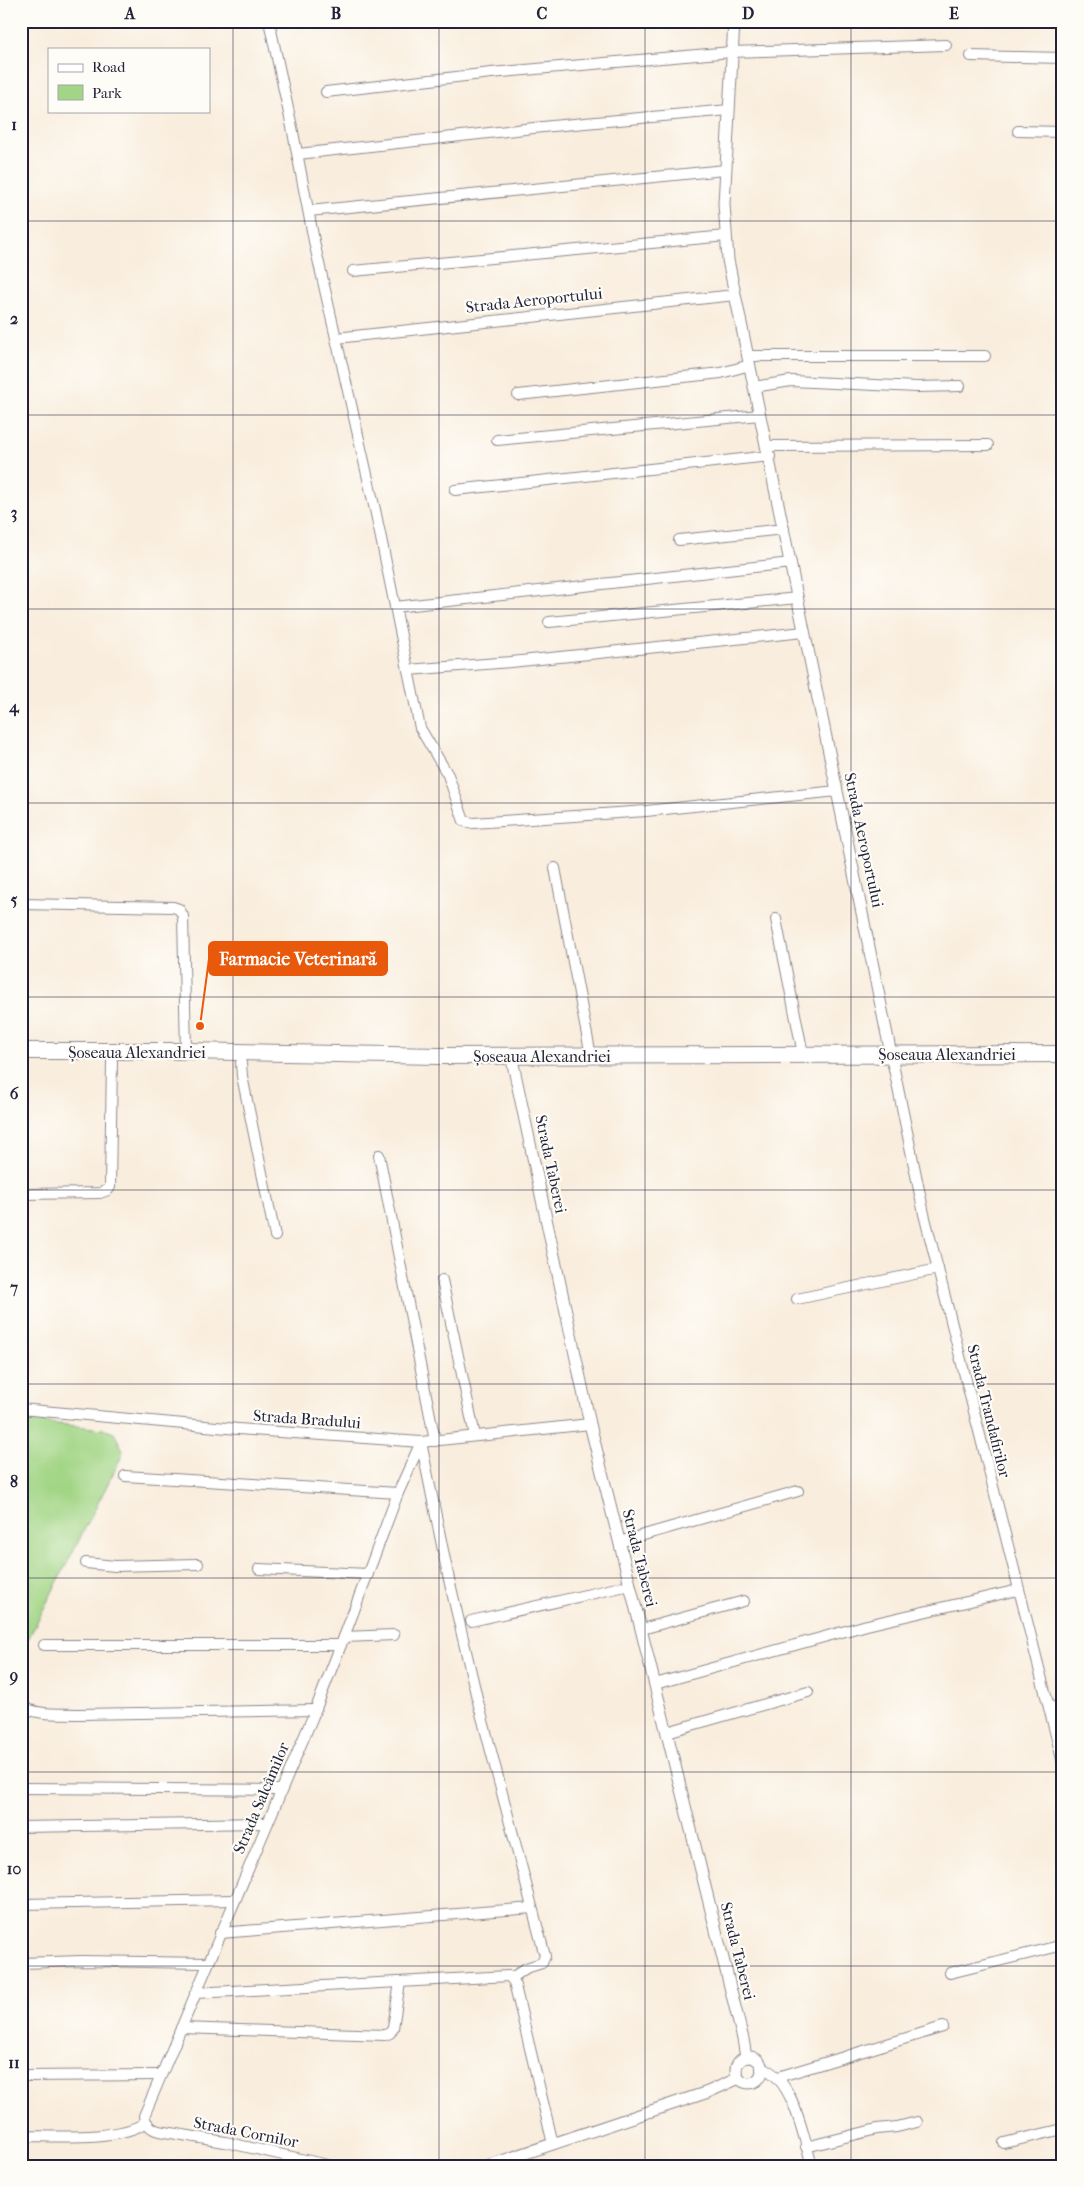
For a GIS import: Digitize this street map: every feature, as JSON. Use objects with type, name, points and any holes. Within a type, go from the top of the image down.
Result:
[{"type":"highway","name":"Șoseaua Alexandriei","points":[[21,1051],[186,1051],[439,1056],[803,1054],[892,1060],[1063,1064]]},
{"type":"highway","name":"Șoseaua Alexandriei","points":[[21,1059],[241,1063],[513,1064],[892,1060],[1063,1054]]},
{"type":"street","points":[[269,21],[420,728],[448,775],[462,816],[468,823],[646,811],[837,791]]},
{"type":"street","name":"Strada Aeroportului","points":[[734,21],[725,170],[726,236],[735,295],[769,451],[804,632],[892,1060]]},
{"type":"street","points":[[326,92],[491,73],[731,52],[946,45]]},
{"type":"street","points":[[971,56],[1063,58]]},
{"type":"street","points":[[298,154],[552,126],[729,110]]},
{"type":"street","points":[[1018,131],[1063,132]]},
{"type":"street","points":[[309,211],[725,170]]},
{"type":"street","points":[[353,271],[726,236]]},
{"type":"street","name":"Strada Aeroportului","points":[[336,338],[735,295]]},
{"type":"street","points":[[518,395],[721,373],[749,361],[985,356]]},
{"type":"street","points":[[754,387],[791,381],[960,386]]},
{"type":"street","points":[[497,440],[760,415]]},
{"type":"street","points":[[455,490],[769,451],[988,445]]},
{"type":"street","points":[[679,540],[784,528]]},
{"type":"street","points":[[395,607],[791,563]]},
{"type":"street","points":[[549,622],[798,598]]},
{"type":"street","points":[[408,670],[511,662],[804,632]]},
{"type":"street","points":[[555,868],[591,1056]]},
{"type":"street","points":[[21,904],[173,907],[180,909],[183,916],[186,1051]]},
{"type":"street","points":[[776,919],[803,1054]]},
{"type":"street","points":[[21,1194],[100,1193],[108,1190],[110,1186],[112,1060]]},
{"type":"street","name":"Strada Trandafirilor","points":[[892,1060],[914,1171],[1063,1763]]},
{"type":"street","points":[[241,1063],[242,1076],[275,1236]]},
{"type":"street","name":"Strada Taberei","points":[[513,1064],[590,1424],[746,2057]]},
{"type":"street","points":[[379,1155],[435,1441]]},
{"type":"street","points":[[797,1299],[938,1269]]},
{"type":"street","points":[[442,1280],[475,1436]]},
{"type":"street","name":"Strada Bradului","points":[[21,1409],[229,1428],[421,1442],[590,1424]]},
{"type":"street","points":[[421,1442],[448,1575],[475,1689],[544,1950],[544,1960],[542,1963],[519,1972],[512,1978]]},
{"type":"street","name":"Strada Salcâmilor","points":[[150,2126],[144,2116],[160,2075],[315,1710],[343,1641],[398,1493],[421,1442]]},
{"type":"street","points":[[125,1476],[398,1493]]},
{"type":"street","points":[[620,1545],[798,1491]]},
{"type":"street","points":[[620,1545],[785,1502]]},
{"type":"street","points":[[86,1563],[115,1566],[198,1564]]},
{"type":"street","points":[[259,1569],[368,1574]]},
{"type":"street","points":[[470,1621],[630,1585]]},
{"type":"street","points":[[655,1684],[867,1625],[1018,1590]]},
{"type":"street","points":[[642,1629],[744,1601]]},
{"type":"street","points":[[44,1645],[343,1641],[394,1635]]},
{"type":"street","points":[[667,1732],[808,1692]]},
{"type":"street","points":[[21,1706],[28,1710],[44,1713],[79,1714],[315,1710]]},
{"type":"street","points":[[1049,1708],[1063,1706]]},
{"type":"street","points":[[21,1788],[281,1790]]},
{"type":"street","points":[[21,1827],[267,1823]]},
{"type":"street","points":[[21,1904],[234,1900]]},
{"type":"street","points":[[220,1933],[532,1908]]},
{"type":"street","points":[[950,1973],[1063,1945]]},
{"type":"street","points":[[21,1962],[208,1963]]},
{"type":"street","points":[[195,1993],[400,1982],[504,1974],[512,1978],[553,2144]]},
{"type":"street","points":[[181,2028],[385,2035],[390,2033],[393,2028],[400,1982]]},
{"type":"street","points":[[778,2077],[943,2027]]},
{"type":"street","points":[[762,2068],[761,2075],[756,2081],[749,2083],[739,2078],[736,2068],[740,2061],[746,2057],[756,2060],[762,2068],[778,2077],[789,2095],[812,2166]]},
{"type":"street","points":[[21,2076],[160,2075]]},
{"type":"street","points":[[487,2166],[708,2092],[739,2078]]},
{"type":"street","points":[[806,2147],[877,2129],[917,2122]]},
{"type":"street","points":[[21,2136],[99,2135],[150,2126]]},
{"type":"street","name":"Strada Cornilor","points":[[150,2126],[226,2142],[292,2161],[332,2166]]},
{"type":"street","points":[[1004,2143],[1063,2129]]},
{"type":"green space","points":[[21,1420],[103,1429],[114,1433],[123,1450],[120,1460],[21,1653]]},
{"type":"place","name":"Farmacie Veterinară","points":[[200,1026]]}]
